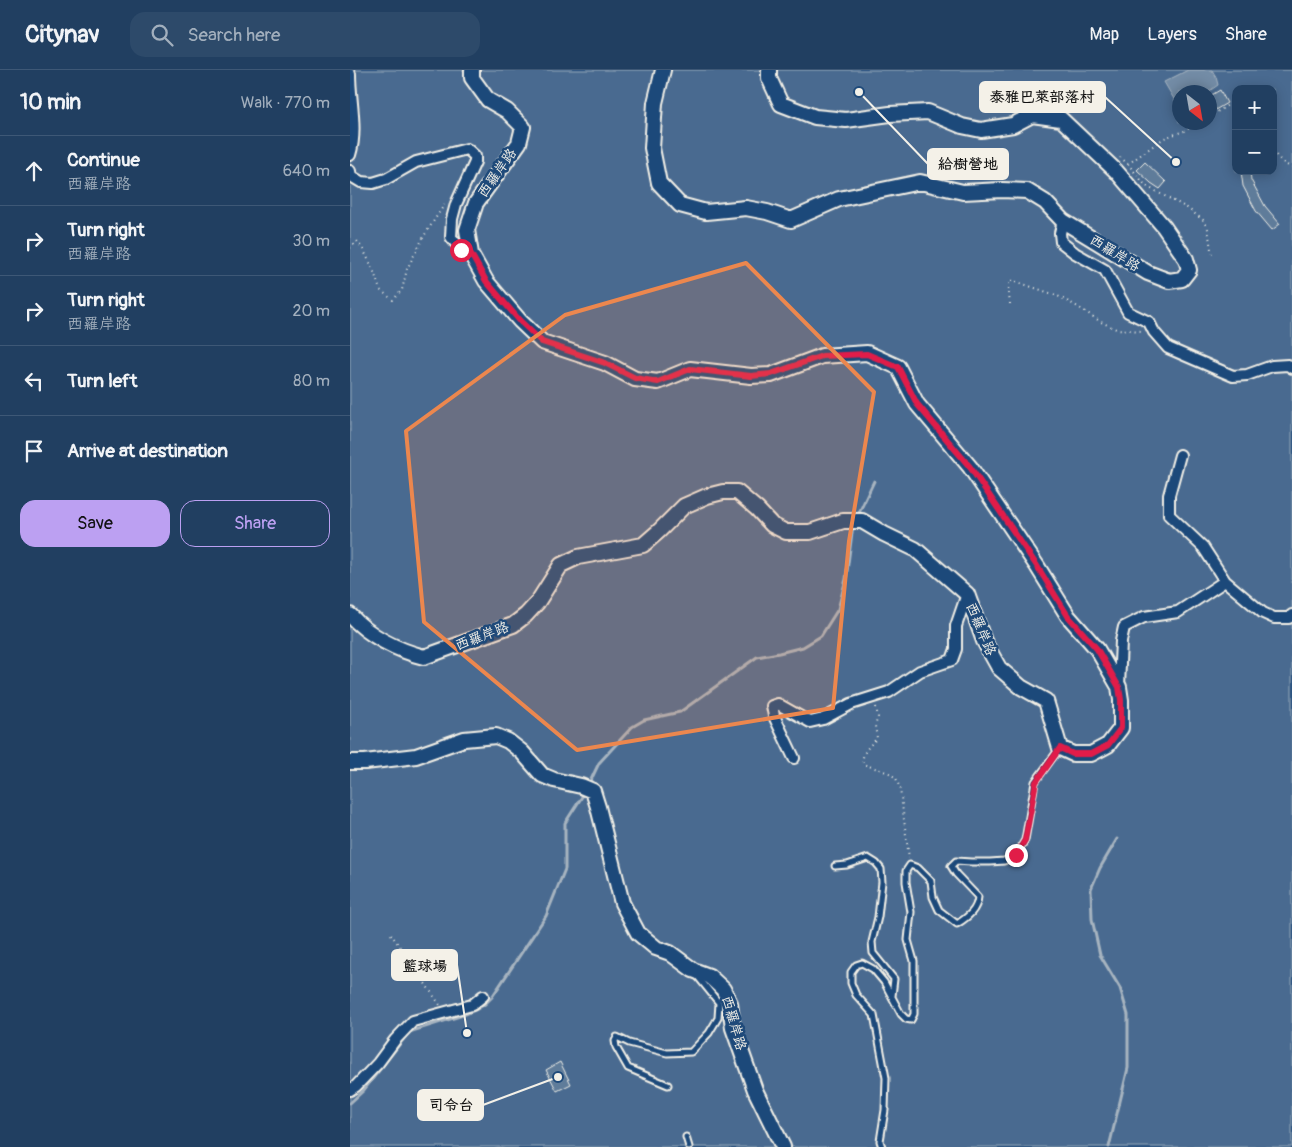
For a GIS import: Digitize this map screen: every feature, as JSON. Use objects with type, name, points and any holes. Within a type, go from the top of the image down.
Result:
[{"type":"street","name":"西羅岸路","points":[[350,615],[372,635],[424,657],[513,625],[537,603],[561,565],[578,557],[643,544],[684,506],[707,496],[722,492],[736,492],[757,509],[772,525],[786,532],[810,532],[843,520],[855,521],[915,549],[967,594],[984,641],[999,668],[1020,687],[1046,701],[1060,748],[1073,754],[1091,754],[1108,745],[1121,728],[1119,687],[1097,649],[1068,616],[1037,566],[970,467],[917,404],[898,367],[867,354],[822,356],[771,374],[751,376],[690,369],[658,382],[635,378],[605,363],[542,342],[520,321],[486,281],[471,254],[467,230],[476,204],[519,143],[523,128],[507,111],[488,100],[472,78],[472,70]]},
{"type":"street","name":"西羅岸路","points":[[663,70],[655,103],[652,148],[659,183],[680,205],[706,212],[746,208],[767,212],[791,220],[839,199],[920,182],[963,192],[1027,191],[1045,202],[1063,221],[1148,273],[1169,281],[1182,279],[1189,270],[1186,259],[1164,227],[1116,170],[1061,119],[1032,115],[1012,125],[981,130],[962,126],[928,112],[890,114],[846,120],[815,117],[781,104],[769,78],[770,70]]},
{"type":"street","points":[[350,74],[353,144],[350,155]]},
{"type":"street","points":[[350,171],[351,176],[362,182],[373,183],[386,179],[416,162],[467,149],[475,156],[475,162],[456,204],[452,220],[451,237],[461,250],[471,254]]},
{"type":"street","points":[[1063,221],[1060,233],[1061,242],[1075,253],[1105,270],[1128,312],[1149,322],[1154,332],[1168,348],[1233,376],[1247,375],[1272,366],[1288,365],[1292,368]]},
{"type":"street","points":[[1180,455],[1169,495],[1168,515],[1203,547],[1225,581],[1263,613],[1274,618],[1289,618],[1292,615]]},
{"type":"street","points":[[1119,687],[1121,641],[1124,627],[1144,618],[1178,612],[1225,581]]},
{"type":"street","points":[[794,758],[774,716],[772,706],[778,704],[810,722],[823,719],[851,704],[889,692],[920,672],[952,660],[956,650],[956,626],[967,594]]},
{"type":"street","name":"西羅岸路","points":[[350,762],[416,756],[464,739],[496,736],[508,740],[522,752],[542,775],[593,791],[622,903],[638,933],[656,948],[670,953],[693,970],[708,976],[724,989],[730,1002],[732,1028],[755,1090],[783,1147]]},
{"type":"street","points":[[350,1090],[378,1063],[395,1040],[413,1021],[472,1005],[483,996]]},
{"type":"lane","points":[[882,1147],[880,1141],[885,1110],[886,1078],[874,1016],[856,995],[851,983],[851,972],[856,964],[862,963],[873,969],[884,982],[901,1014],[906,1019],[911,1020],[914,1014],[914,960],[908,940],[911,912],[906,871],[910,865],[918,868],[930,881],[933,897],[939,910],[957,924],[969,916],[978,904],[978,897],[951,866],[956,861],[1004,861],[1016,855],[1025,840],[1036,782],[1060,748]]},
{"type":"lane","points":[[835,866],[847,865],[868,858],[881,869],[882,882],[878,917],[872,942],[873,953],[894,979],[892,996]]},
{"type":"lane","points":[[668,1085],[628,1068],[616,1047],[615,1041],[617,1037],[629,1043],[667,1053],[691,1052],[714,1026],[718,1018],[719,1003],[693,970]]},
{"type":"lane","points":[[686,1137],[689,1147]]},
{"type":"path","points":[[1217,112],[1232,103]]},
{"type":"path","points":[[1128,164],[1164,138],[1186,130]]},
{"type":"path","points":[[1115,153],[1128,164],[1146,186],[1187,208],[1203,220],[1208,230],[1212,256]]},
{"type":"path","points":[[1277,157],[1292,166]]},
{"type":"path","points":[[350,248],[357,241],[373,269],[380,290],[392,300],[402,290],[407,269],[436,216],[447,201],[456,204]]},
{"type":"path","points":[[1010,304],[1008,286],[1011,280],[1056,294],[1101,322],[1116,329],[1154,332]]},
{"type":"path","points":[[873,696],[878,717],[875,726],[877,738],[866,750],[862,758],[863,764],[889,773],[896,778],[900,789],[910,865]]},
{"type":"path","points":[[391,934],[446,1013]]},
{"type":"highlighted area","points":[[746,263],[874,392],[849,541],[833,708],[577,750],[424,622],[406,431],[565,315]]},
{"type":"shaded area","points":[[350,70],[1292,70],[1292,1147],[350,1147]]},
{"type":"shaded area","points":[[1188,70],[1212,70],[1218,85],[1172,85],[1172,96],[1164,82]]},
{"type":"building","points":[[1220,90],[1227,103],[1217,109],[1217,92]]},
{"type":"building","points":[[1145,162],[1166,182],[1160,189],[1137,170]]},
{"type":"building","points":[[1242,175],[1250,175],[1251,180],[1265,206],[1280,224],[1272,230],[1256,211],[1243,186]]},
{"type":"building","points":[[560,1062],[571,1084],[557,1091],[546,1070]]},
{"type":"waterway","points":[[857,517],[874,481]]},
{"type":"waterway","points":[[589,784],[599,763],[632,727],[644,720],[680,712],[757,657],[803,647],[821,636],[838,609],[846,579],[853,525]]},
{"type":"waterway","points":[[350,1103],[363,1091],[409,1032],[463,1015],[477,1009],[492,997],[546,916],[565,869],[565,823],[585,792]]},
{"type":"waterway","points":[[1109,1147],[1128,1068],[1128,1015],[1120,988],[1100,955],[1092,919],[1091,889],[1100,868],[1117,839]]},
{"type":"place","name":"給樹營地","points":[[859,92]]},
{"type":"place","name":"泰雅巴萊部落村","points":[[1176,162]]},
{"type":"place","name":"籃球場","points":[[467,1033]]},
{"type":"place","name":"司令台","points":[[558,1077]]},
{"type":"route","points":[[461,250],[471,254],[486,281],[520,321],[542,342],[605,363],[635,378],[658,382],[690,369],[751,376],[771,374],[822,356],[867,354],[898,367],[917,404],[970,467],[1037,566],[1068,616],[1097,649],[1119,687],[1121,728],[1108,745],[1091,754],[1073,754],[1060,748],[1036,782],[1025,840],[1016,855]]}]
